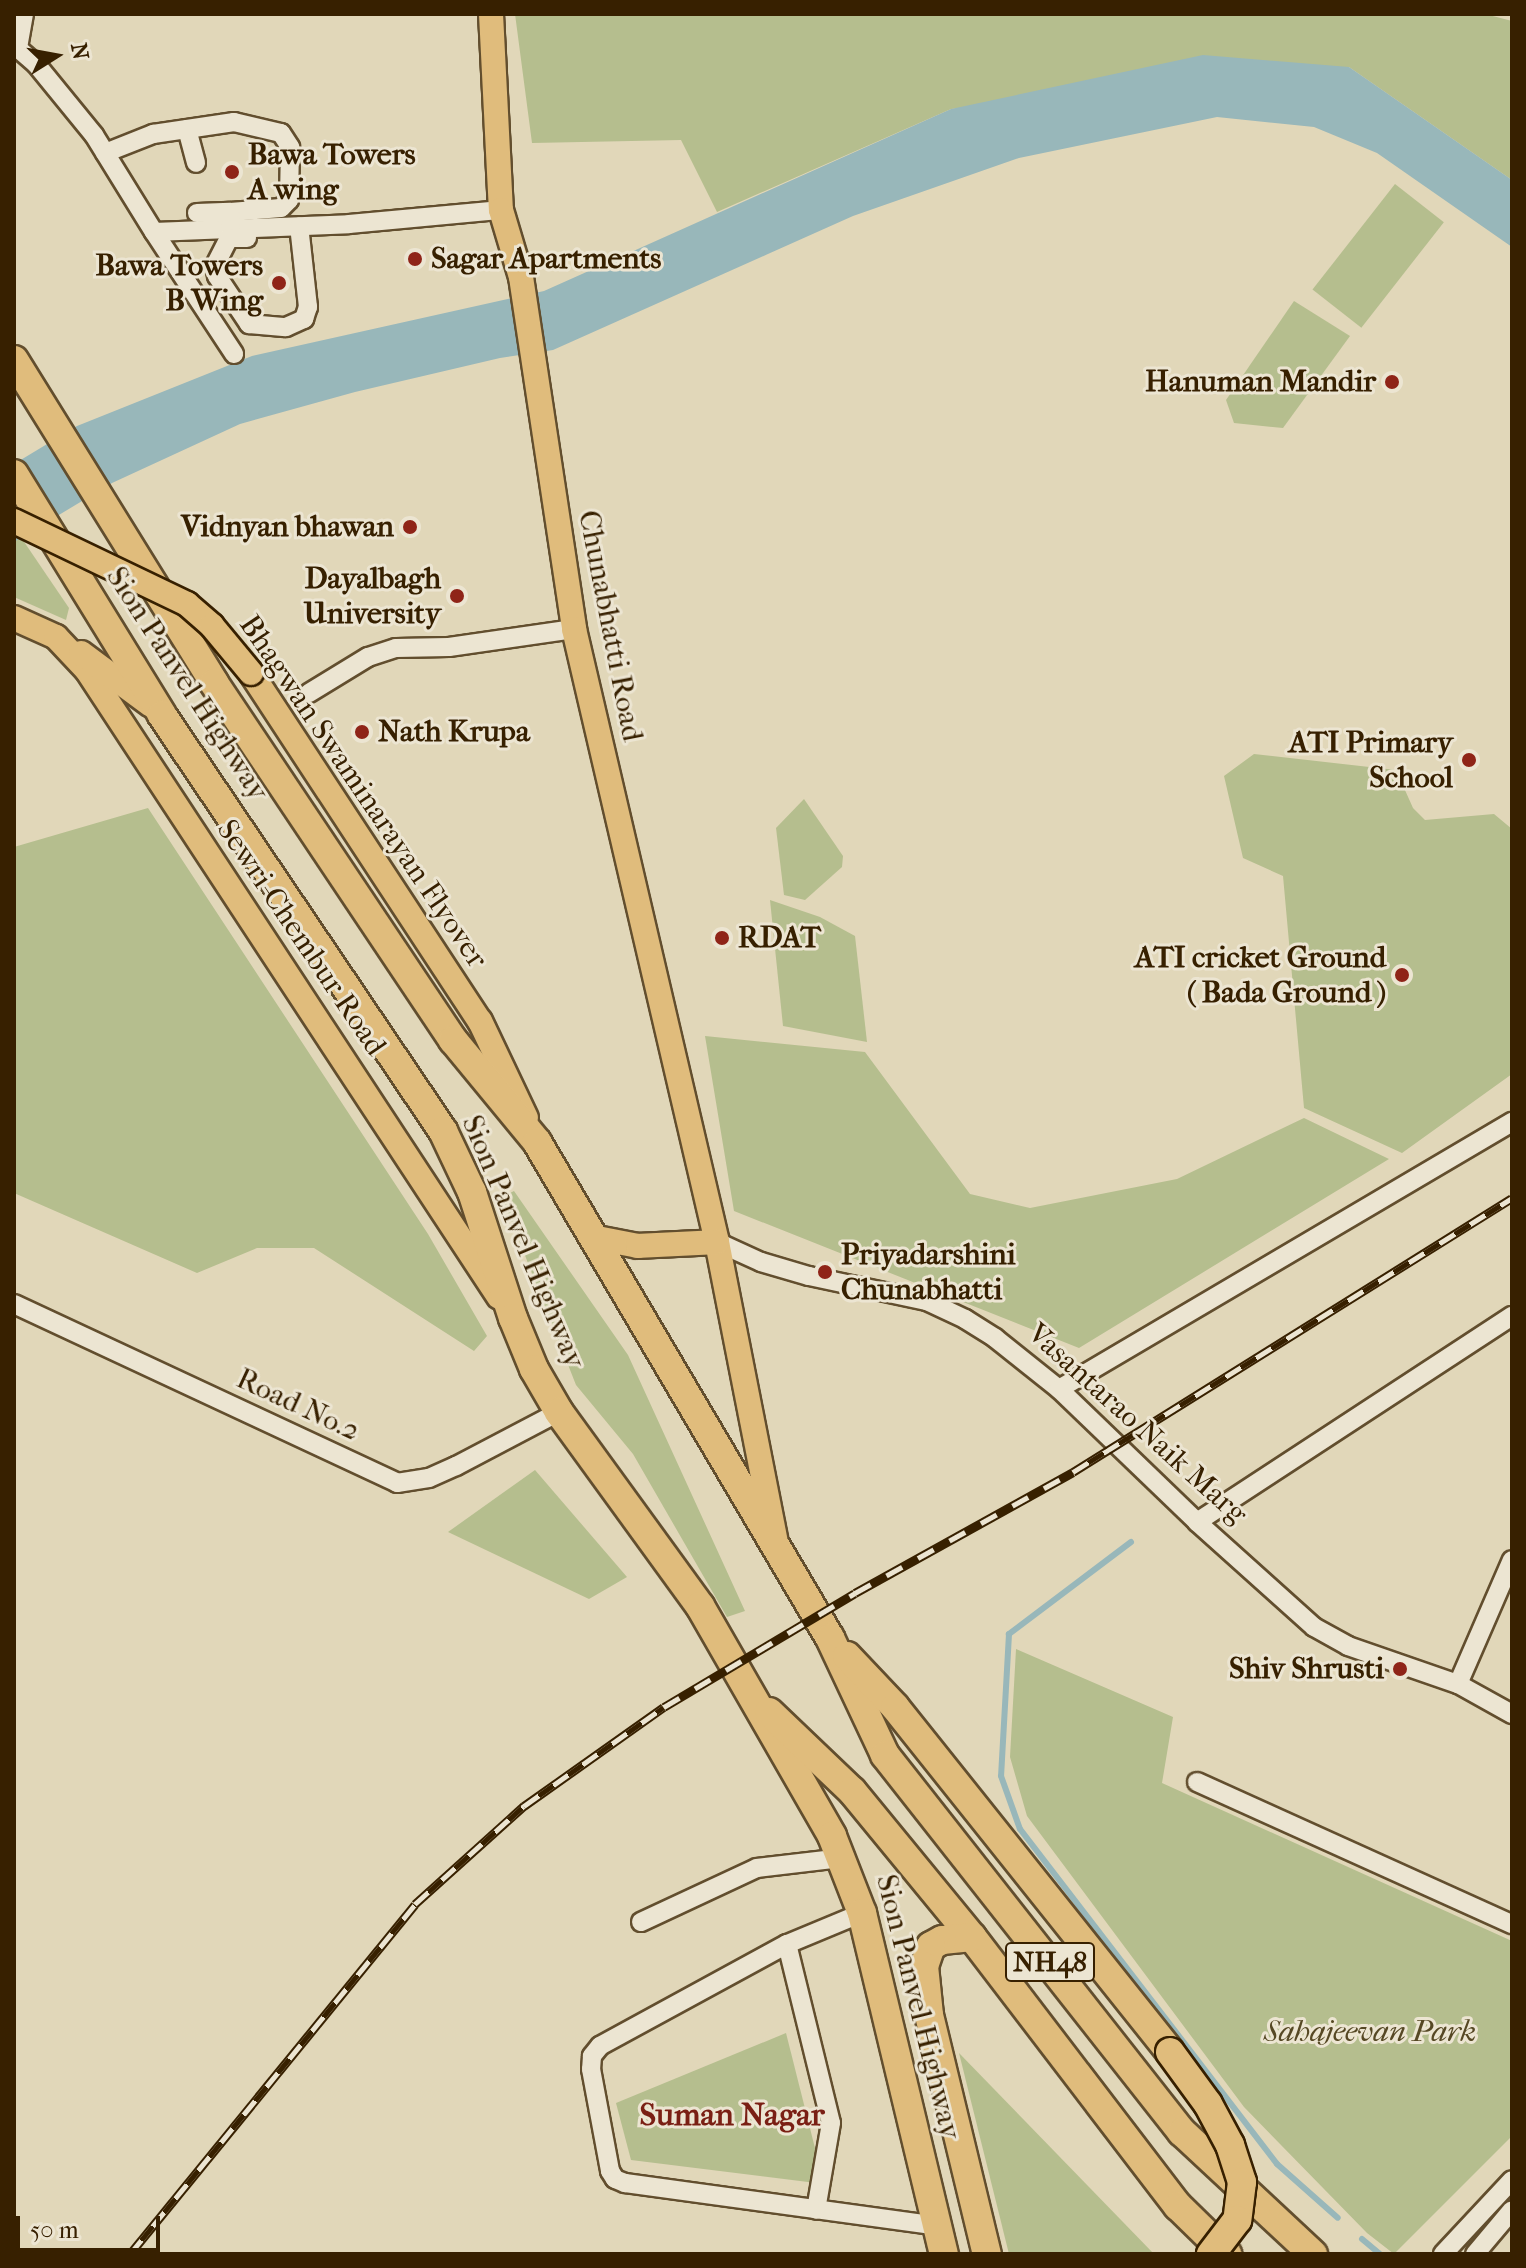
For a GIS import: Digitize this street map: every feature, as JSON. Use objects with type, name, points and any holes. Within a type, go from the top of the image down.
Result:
[{"type":"highway","name":"Sion Panvel Highway","points":[[14,360],[214,683],[453,1040],[537,1142],[597,1238],[779,1556],[830,1638]]},
{"type":"highway","name":"Sion Panvel Highway","points":[[14,474],[162,715],[443,1131],[472,1192],[513,1318],[534,1369],[559,1412],[700,1606],[842,1858],[862,1913],[944,2254]]},
{"type":"highway","name":"NH48","points":[[830,1638],[885,1755],[1182,2132],[1313,2254]]},
{"type":"highway","points":[[830,1638],[895,1707],[1208,2104],[1230,2145],[1242,2182],[1237,2220],[1211,2254]]},
{"type":"highway","name":"NH48","points":[[745,1689],[852,1791],[972,1937],[1178,2206],[1227,2254]]},
{"type":"highway","points":[[972,1937],[942,1940],[931,1946],[924,1966],[929,2015],[987,2254]]},
{"type":"main road","name":"Chunabhatti Road","points":[[491,14],[501,210],[521,277],[574,629],[717,1242],[779,1556]]},
{"type":"main road","name":"Bhagwan Swaminarayan Flyover","points":[[14,521],[187,604],[212,626],[251,673],[480,1021],[537,1142]]},
{"type":"main road","name":"Sewri-Chembur Road","points":[[14,618],[56,637],[87,670],[513,1318]]},
{"type":"main road","points":[[56,637],[116,676],[162,715]]},
{"type":"main road","name":"Vasantarao Naik Marg","points":[[597,1238],[638,1246],[717,1242]]},
{"type":"street","points":[[24,14],[16,46],[36,64],[105,153],[234,354]]},
{"type":"street","points":[[105,153],[146,136],[234,122],[275,129],[286,136],[292,174],[286,206],[230,220],[154,232]]},
{"type":"street","points":[[187,129],[196,163]]},
{"type":"street","points":[[300,231],[308,293],[304,319],[286,327],[249,324],[215,272],[229,238],[501,210]]},
{"type":"street","points":[[197,213],[300,231]]},
{"type":"street","points":[[207,313],[233,300]]},
{"type":"street","points":[[309,693],[368,657],[396,648],[449,647],[574,629]]},
{"type":"street","points":[[1059,1389],[1512,1122]]},
{"type":"street","name":"Vasantarao Naik Marg","points":[[717,1242],[761,1262],[809,1276],[927,1301],[995,1338],[1059,1389],[1197,1522],[1314,1627],[1348,1646],[1458,1684],[1512,1714]]},
{"type":"street","name":"Road No.2","points":[[14,1304],[397,1483],[419,1481],[456,1466],[559,1412]]},
{"type":"street","points":[[1197,1522],[1512,1316]]},
{"type":"street","points":[[1458,1684],[1512,1560]]},
{"type":"street","points":[[1197,1782],[1512,1924]]},
{"type":"street","points":[[641,1922],[757,1868],[842,1858]]},
{"type":"street","points":[[862,1913],[787,1944],[600,2046],[592,2056],[591,2069],[610,2171],[615,2179],[938,2226]]},
{"type":"street","points":[[787,1944],[831,2123],[816,2210]]},
{"type":"street","points":[[1443,2254],[1512,2180]]},
{"type":"street","points":[[1475,2254],[1512,2210]]},
{"type":"green space","points":[[515,14],[1485,14],[1512,21],[1512,180],[1349,67],[951,109],[717,212],[681,140],[532,143]]},
{"type":"green space","points":[[1395,184],[1444,222],[1361,328],[1313,290]]},
{"type":"green space","points":[[1294,301],[1350,336],[1283,428],[1234,423],[1226,400]]},
{"type":"green space","points":[[14,527],[69,608],[66,620],[14,597]]},
{"type":"green space","name":"ATI cricket Ground ( Bada Ground )","points":[[1254,754],[1396,770],[1413,808],[1425,820],[1494,814],[1512,829],[1512,1074],[1402,1153],[1304,1108],[1283,876],[1243,858],[1224,776]]},
{"type":"green space","points":[[804,799],[843,856],[842,867],[805,900],[784,895],[776,828]]},
{"type":"green space","points":[[148,808],[428,1234],[487,1336],[474,1351],[314,1248],[257,1248],[197,1273],[14,1193],[14,847]]},
{"type":"green space","points":[[770,900],[820,917],[855,936],[867,1042],[783,1026]]},
{"type":"green space","points":[[705,1036],[865,1052],[970,1194],[1030,1208],[1177,1179],[1304,1118],[1389,1159],[1079,1348],[734,1211]]},
{"type":"green space","points":[[514,1191],[628,1355],[745,1611],[727,1617],[633,1454],[576,1385],[502,1197]]},
{"type":"green space","points":[[535,1470],[627,1577],[589,1599],[448,1532]]},
{"type":"green space","name":"Sahajeevan Park","points":[[1016,1649],[1173,1717],[1162,1783],[1512,1941],[1512,2136],[1394,2254],[1367,2233],[1244,2107],[1027,1816],[1010,1757]]},
{"type":"green space","points":[[786,2033],[824,2184],[631,2160],[616,2103]]},
{"type":"green space","points":[[959,2053],[1154,2254],[1009,2254]]},
{"type":"water","points":[[1203,55],[1349,67],[1512,180],[1512,247],[1377,153],[1314,127],[1217,117],[1019,158],[853,216],[553,350],[500,358],[355,392],[240,424],[112,483],[14,542],[14,464],[77,426],[252,356],[544,291],[951,109]]},
{"type":"waterway","points":[[1131,1542],[1009,1634],[1001,1776],[1020,1829],[1277,2164],[1338,2218]]},
{"type":"waterway","points":[[1362,2239],[1380,2254]]},
{"type":"railway","points":[[130,2254],[415,1904],[524,1806],[664,1707],[855,1593],[1073,1472],[1512,1198]]},
{"type":"place","name":"Bawa Towers A wing","points":[[232,172]]},
{"type":"place","name":"Sagar Apartments","points":[[415,259]]},
{"type":"place","name":"Bawa Towers B Wing","points":[[279,283]]},
{"type":"place","name":"Hanuman Mandir","points":[[1392,382]]},
{"type":"place","name":"Vidnyan bhawan","points":[[410,527]]},
{"type":"place","name":"Dayalbagh University","points":[[457,596]]},
{"type":"place","name":"Nath Krupa","points":[[362,732]]},
{"type":"place","name":"ATI Primary School","points":[[1469,760]]},
{"type":"place","name":"RDAT","points":[[722,938]]},
{"type":"place","name":"ATI cricket Ground ( Bada Ground )","points":[[1402,975]]},
{"type":"place","name":"Priyadarshini Chunabhatti","points":[[825,1272]]},
{"type":"place","name":"Shiv Shrusti","points":[[1400,1669]]},
{"type":"district","name":"Suman Nagar","points":[[732,2115]]}]
